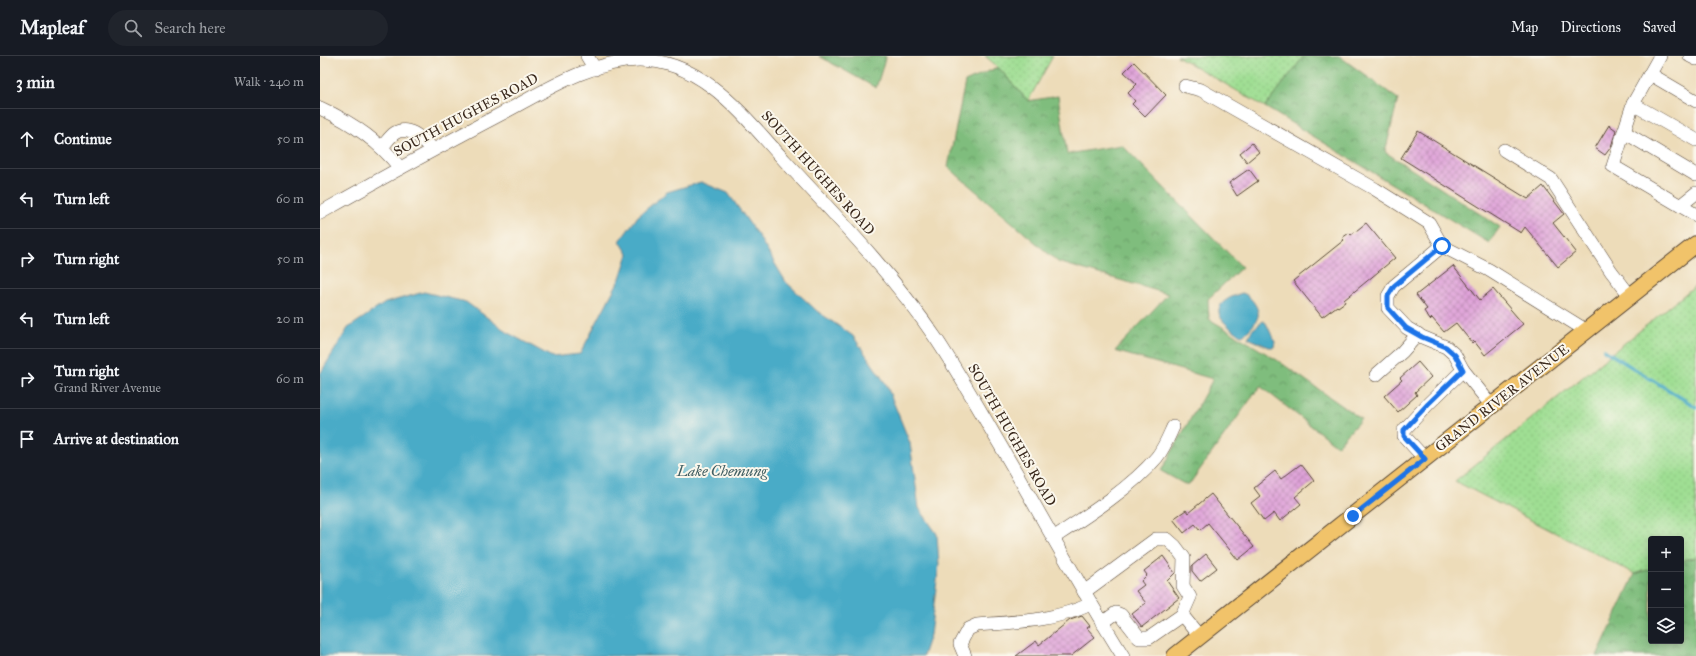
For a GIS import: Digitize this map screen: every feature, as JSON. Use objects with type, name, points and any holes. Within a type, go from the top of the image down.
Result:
[{"type":"main road","name":"GRAND RIVER AVENUE","points":[[1175,656],[1631,297],[1696,244]]},
{"type":"street","points":[[587,56],[595,69]]},
{"type":"street","points":[[1660,56],[1633,104],[1613,166],[1696,215]]},
{"type":"street","points":[[1690,56],[1696,59]]},
{"type":"street","name":"SOUTH HUGHES ROAD","points":[[320,213],[433,149],[566,80],[595,69],[615,63],[636,60],[668,64],[698,76],[739,111],[828,206],[907,298],[937,340],[965,384],[1102,623],[1123,656]]},
{"type":"street","points":[[1650,74],[1696,101]]},
{"type":"street","points":[[1185,86],[1201,90],[1429,223],[1442,246],[1489,270],[1587,331]]},
{"type":"street","points":[[1633,104],[1696,140]]},
{"type":"street","points":[[320,108],[354,126],[382,147],[400,168]]},
{"type":"street","points":[[382,147],[396,132],[407,130],[418,135],[433,149]]},
{"type":"street","points":[[1624,132],[1696,175]]},
{"type":"street","points":[[1504,150],[1551,179],[1611,271],[1631,297]]},
{"type":"street","points":[[1681,205],[1696,193]]},
{"type":"street","points":[[1442,246],[1394,286],[1388,296],[1388,308],[1406,328],[1446,347],[1455,355],[1463,370],[1492,406]]},
{"type":"street","points":[[1376,375],[1402,352],[1418,334]]},
{"type":"street","points":[[1425,459],[1404,436],[1404,430],[1463,370]]},
{"type":"street","points":[[1053,538],[1088,516],[1143,471],[1164,446],[1173,427]]},
{"type":"street","points":[[1084,592],[1156,539],[1167,539],[1175,546],[1184,558],[1183,586],[1190,597],[1182,615],[1149,638],[1139,638],[1121,615],[1116,613],[1102,623]]},
{"type":"street","points":[[965,656],[960,644],[968,629],[977,624],[1039,620],[1076,611],[1091,604]]},
{"type":"street","points":[[1182,615],[1200,637]]},
{"type":"green space","points":[[819,56],[886,56],[876,88]]},
{"type":"green space","points":[[985,56],[1053,56],[1028,101],[998,67]]},
{"type":"green space","points":[[1177,56],[1304,56],[1265,107]]},
{"type":"green space","points":[[1304,56],[1339,56],[1398,99],[1385,152],[1500,227],[1489,243],[1265,107]]},
{"type":"green space","points":[[998,67],[1028,101],[1058,96],[1067,154],[1122,145],[1242,267],[1208,299],[1209,319],[1277,360],[1361,419],[1337,446],[1260,386],[1188,486],[1161,471],[1213,379],[1115,351],[1168,294],[1058,262],[948,167],[965,82]]},
{"type":"green space","points":[[1696,285],[1696,557],[1684,560],[1684,536],[1648,536],[1648,570],[1635,574],[1455,481]]},
{"type":"green space","points":[[1696,557],[1696,656],[1597,656],[1635,574],[1648,570],[1648,644],[1684,644],[1684,560]]},
{"type":"water","name":"Lake Chemung","points":[[701,182],[728,193],[759,237],[786,282],[817,311],[853,336],[886,384],[910,443],[919,508],[937,534],[939,565],[930,635],[923,656],[320,656],[320,374],[348,328],[385,303],[424,292],[466,302],[510,334],[552,357],[580,354],[620,278],[628,254],[620,241],[638,216],[667,192]]},
{"type":"water","points":[[1242,293],[1248,296],[1253,302],[1257,309],[1258,316],[1249,330],[1241,335],[1226,324],[1221,318],[1219,312],[1220,307],[1224,302],[1231,297]]},
{"type":"water","points":[[1263,321],[1266,323],[1275,342],[1274,347],[1269,347],[1248,338],[1252,330]]},
{"type":"building","points":[[1134,62],[1166,95],[1145,117],[1132,104],[1135,101],[1128,93],[1137,84],[1124,72]]},
{"type":"building","points":[[1609,125],[1616,130],[1611,147],[1605,155],[1595,148]]},
{"type":"building","points":[[1418,131],[1528,199],[1543,186],[1564,214],[1553,223],[1576,252],[1558,267],[1525,227],[1521,233],[1401,158]]},
{"type":"building","points":[[1252,143],[1259,152],[1247,162],[1240,153]]},
{"type":"building","points":[[1249,169],[1258,181],[1237,196],[1229,183]]},
{"type":"building","points":[[1366,223],[1395,258],[1344,300],[1345,302],[1322,317],[1293,281],[1344,240],[1342,238],[1349,233],[1351,235]]},
{"type":"building","points":[[1453,266],[1480,300],[1493,289],[1523,324],[1485,355],[1474,341],[1472,343],[1456,323],[1444,332],[1432,318],[1430,320],[1424,311],[1427,309],[1416,295]]},
{"type":"building","points":[[1418,362],[1431,377],[1415,392],[1417,395],[1398,412],[1384,396],[1402,380],[1400,378]]},
{"type":"building","points":[[1301,464],[1314,481],[1295,497],[1301,504],[1280,521],[1274,513],[1264,521],[1251,503],[1260,496],[1254,488],[1275,471],[1281,479]]},
{"type":"building","points":[[1211,494],[1254,547],[1238,560],[1208,523],[1200,530],[1195,524],[1184,533],[1173,519],[1186,510],[1188,513]]},
{"type":"building","points":[[1206,554],[1217,568],[1200,581],[1192,571],[1192,566]]},
{"type":"building","points":[[1163,556],[1175,573],[1167,581],[1179,598],[1142,627],[1132,614],[1146,603],[1136,591],[1144,585],[1141,581],[1147,575],[1144,571]]},
{"type":"building","points":[[1082,616],[1090,626],[1087,628],[1095,637],[1071,656],[1016,656],[1036,641],[1039,645],[1070,620]]},
{"type":"waterway","points":[[1604,350],[1696,407]]},
{"type":"route","points":[[1353,516],[1425,459],[1404,436],[1404,430],[1408,424],[1463,370],[1455,355],[1446,347],[1422,337],[1406,328],[1388,308],[1388,296],[1394,286],[1442,246]]}]
